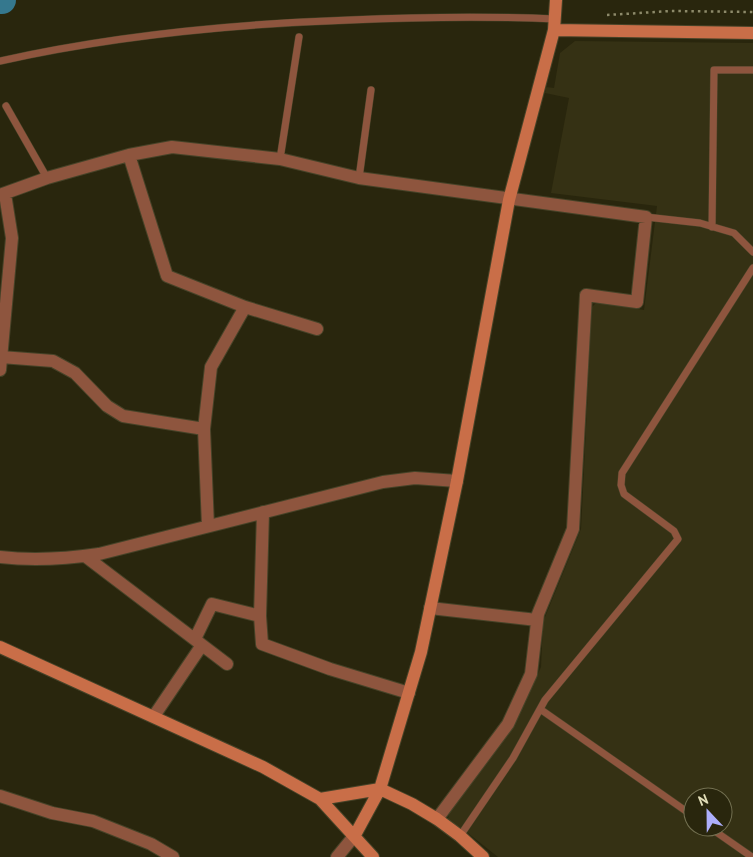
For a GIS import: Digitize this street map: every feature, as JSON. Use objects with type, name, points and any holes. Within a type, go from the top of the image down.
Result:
[{"type":"street","points":[[337,857],[355,835],[380,790],[422,652],[457,481],[509,200],[555,25],[556,0]]},
{"type":"street","points":[[555,25],[753,33]]},
{"type":"street","points":[[204,429],[123,416],[107,406],[75,373],[53,361],[0,363],[12,238],[2,194],[47,178],[129,155],[172,148],[280,159],[360,178],[509,200],[646,217],[637,302],[586,295],[573,529],[538,614],[531,674],[508,724],[437,819]]},
{"type":"street","points":[[129,155],[167,276],[246,307],[317,329]]},
{"type":"street","points":[[208,526],[204,429],[211,367],[246,307]]},
{"type":"street","points":[[0,557],[26,560],[66,559],[85,556],[383,482],[415,478],[457,481]]},
{"type":"street","points":[[263,512],[260,616],[262,644],[330,669],[409,693]]},
{"type":"street","points":[[85,556],[227,664]]},
{"type":"street","points":[[154,716],[199,642],[212,604],[260,616]]},
{"type":"street","points":[[430,608],[537,620]]},
{"type":"street","points":[[0,647],[262,767],[320,799],[355,835],[373,857]]},
{"type":"street","points":[[320,799],[380,790],[412,804],[437,819],[460,836],[483,857]]},
{"type":"street","points":[[0,796],[52,813],[93,821],[151,844],[173,857]]},
{"type":"lane","points":[[0,60],[133,36],[224,27],[429,17],[501,17],[555,25]]},
{"type":"lane","points":[[280,159],[299,37]]},
{"type":"lane","points":[[712,227],[714,70],[753,70]]},
{"type":"lane","points":[[360,178],[372,90]]},
{"type":"lane","points":[[6,106],[47,178]]},
{"type":"lane","points":[[646,217],[700,224],[734,233],[753,252]]},
{"type":"lane","points":[[460,836],[513,758],[545,700],[678,539],[674,530],[624,494],[621,485],[622,474],[753,268]]},
{"type":"lane","points":[[540,709],[683,809]]},
{"type":"lane","points":[[723,837],[752,857]]},
{"type":"path","points":[[604,16],[671,11],[753,12]]},
{"type":"shaded area","points":[[575,41],[753,43],[753,857],[498,857],[448,819],[450,808],[516,721],[541,667],[543,622],[581,529],[592,307],[595,304],[601,303],[644,310],[657,206],[551,193],[569,98],[545,93],[546,87],[554,88],[560,53]]}]
